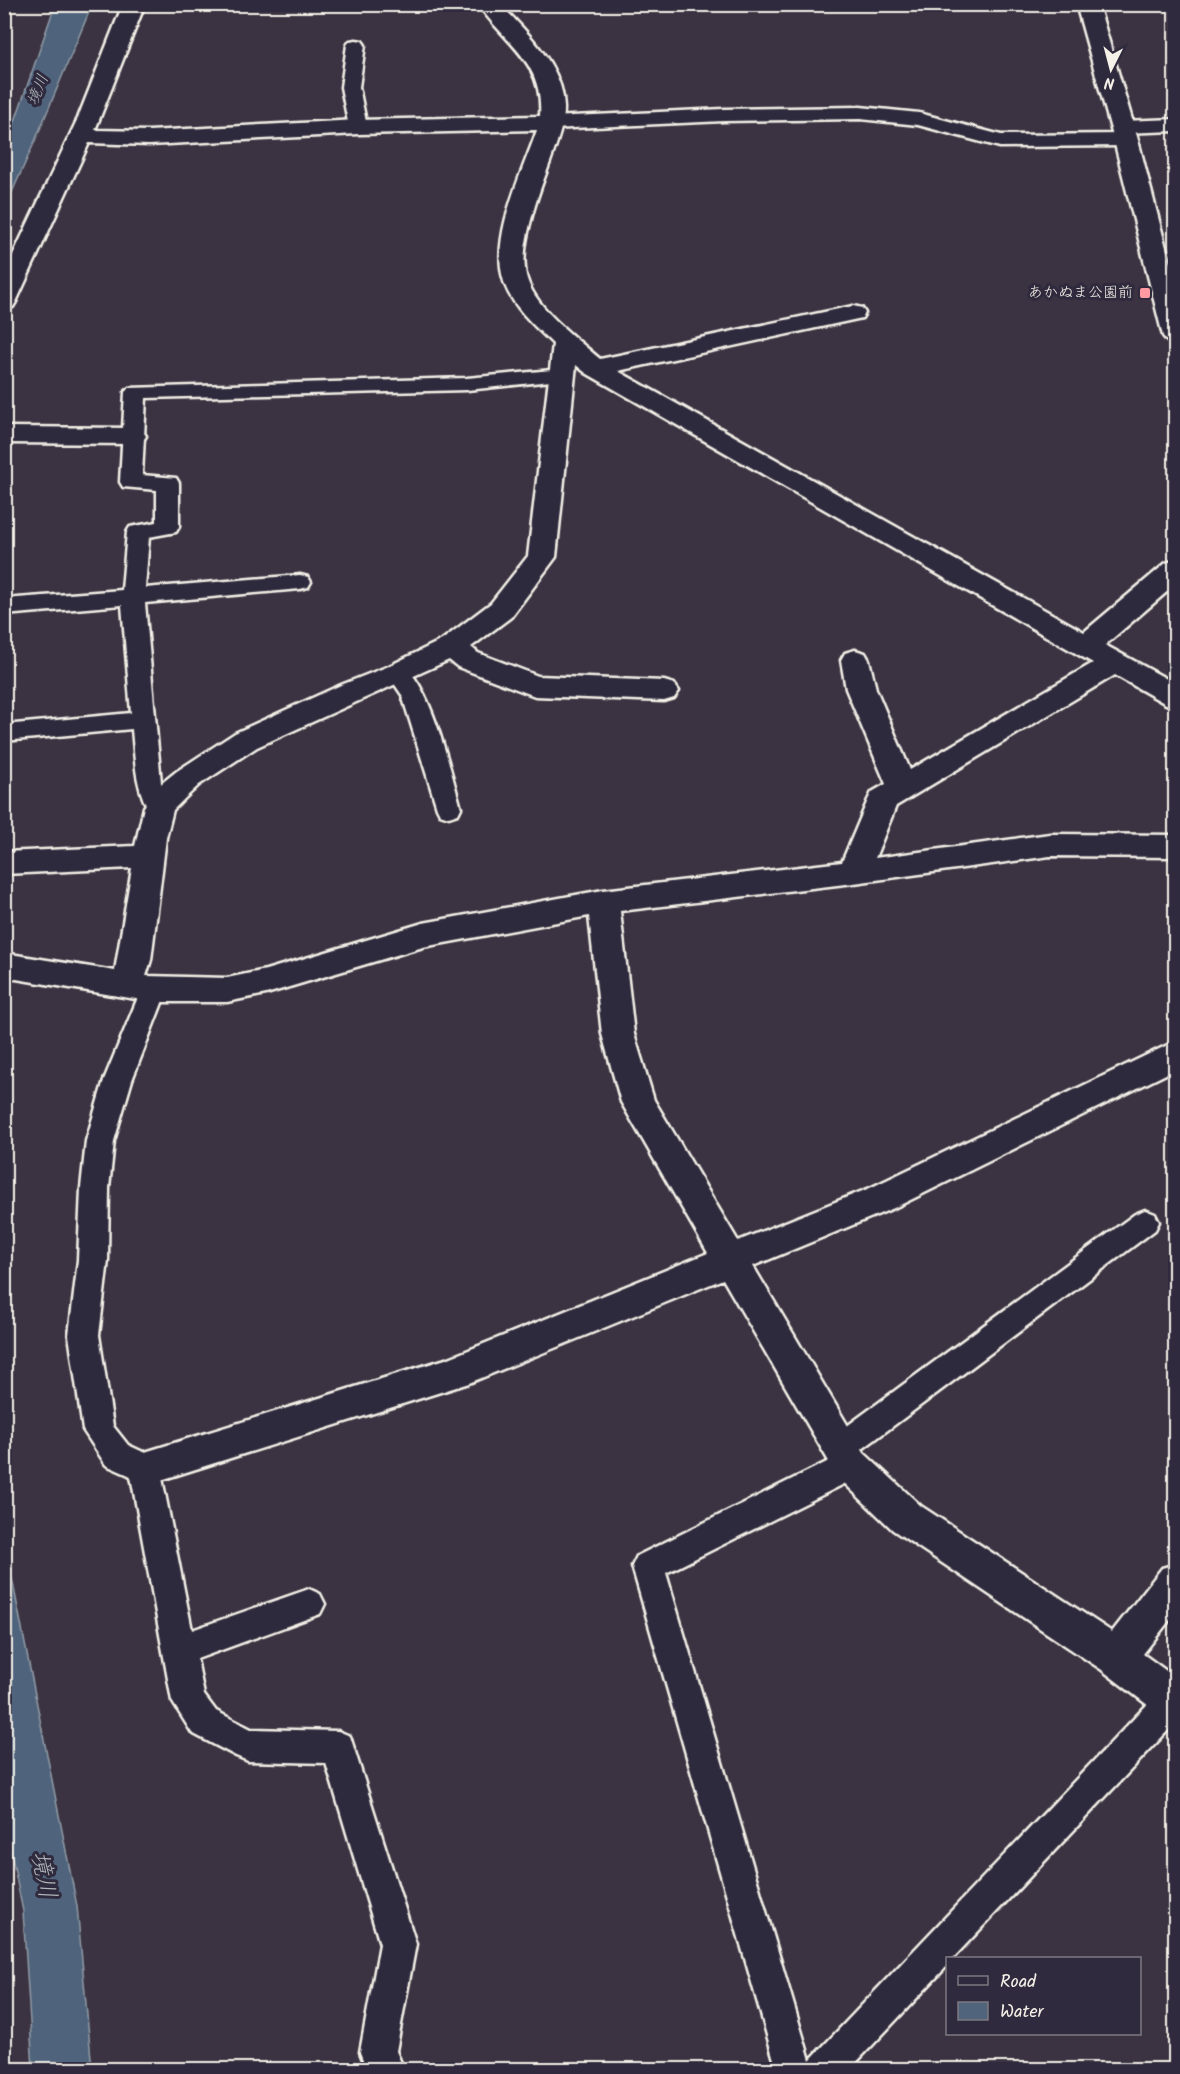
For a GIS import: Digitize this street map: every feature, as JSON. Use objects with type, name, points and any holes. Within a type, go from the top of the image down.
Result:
[{"type":"street","points":[[4,302],[80,136],[121,42],[134,4]]},
{"type":"street","points":[[488,4],[540,62],[549,83],[554,105],[551,123],[512,251],[515,280],[538,315],[595,368],[1176,697]]},
{"type":"street","points":[[1087,4],[1124,133],[1176,336]]},
{"type":"street","points":[[80,136],[150,138],[358,127],[551,123]]},
{"type":"street","points":[[595,368],[853,313]]},
{"type":"street","points":[[141,988],[135,960],[149,856],[159,807],[188,778],[246,740],[351,692],[399,673],[452,647],[501,610],[542,557],[566,342]]},
{"type":"street","points":[[4,435],[134,436]]},
{"type":"street","points":[[1087,645],[1176,569]]},
{"type":"street","points":[[452,647],[468,660],[535,686],[664,691]]},
{"type":"street","points":[[855,660],[861,689],[903,788]]},
{"type":"street","points":[[854,872],[883,800],[1116,662]]},
{"type":"street","points":[[4,965],[141,988],[227,990],[266,982],[423,935],[603,902],[854,872],[1050,845],[1176,846]]},
{"type":"street","points":[[4,864],[149,856]]},
{"type":"street","points":[[603,902],[618,1034],[638,1102],[845,1457],[907,1518],[1116,1657],[1174,1702]]},
{"type":"street","points":[[145,1468],[456,1372],[882,1198],[1176,1054]]},
{"type":"street","points":[[1116,1657],[1176,1581]]},
{"type":"lane","points":[[356,45],[350,87],[358,127]]},
{"type":"lane","points":[[551,123],[724,115],[860,113],[919,119],[1000,141],[1124,133],[1176,125]]},
{"type":"lane","points":[[159,807],[148,783],[133,596],[138,532],[168,527],[168,483],[131,482],[136,392],[467,384],[563,375]]},
{"type":"lane","points":[[4,607],[300,582]]},
{"type":"lane","points":[[399,673],[414,694],[449,808]]},
{"type":"lane","points":[[4,732],[144,720]]},
{"type":"lane","points":[[141,988],[100,1142],[95,1188],[93,1260],[84,1335],[98,1430],[117,1455],[145,1468],[189,1701],[204,1722],[248,1745],[338,1747],[398,1944],[378,2064]]},
{"type":"lane","points":[[795,2070],[648,1566],[845,1457],[1145,1222]]},
{"type":"lane","points":[[179,1650],[309,1604]]},
{"type":"lane","points":[[824,2070],[1174,1702]]},
{"type":"water","name":"境川","points":[[55,5],[92,5],[5,208],[5,141],[14,124]]},
{"type":"water","name":"境川","points":[[5,1543],[77,1906],[92,2069],[33,2069],[23,1911],[5,1823]]},
{"type":"place","name":"あかぬま公園前","points":[[1145,293]]}]
